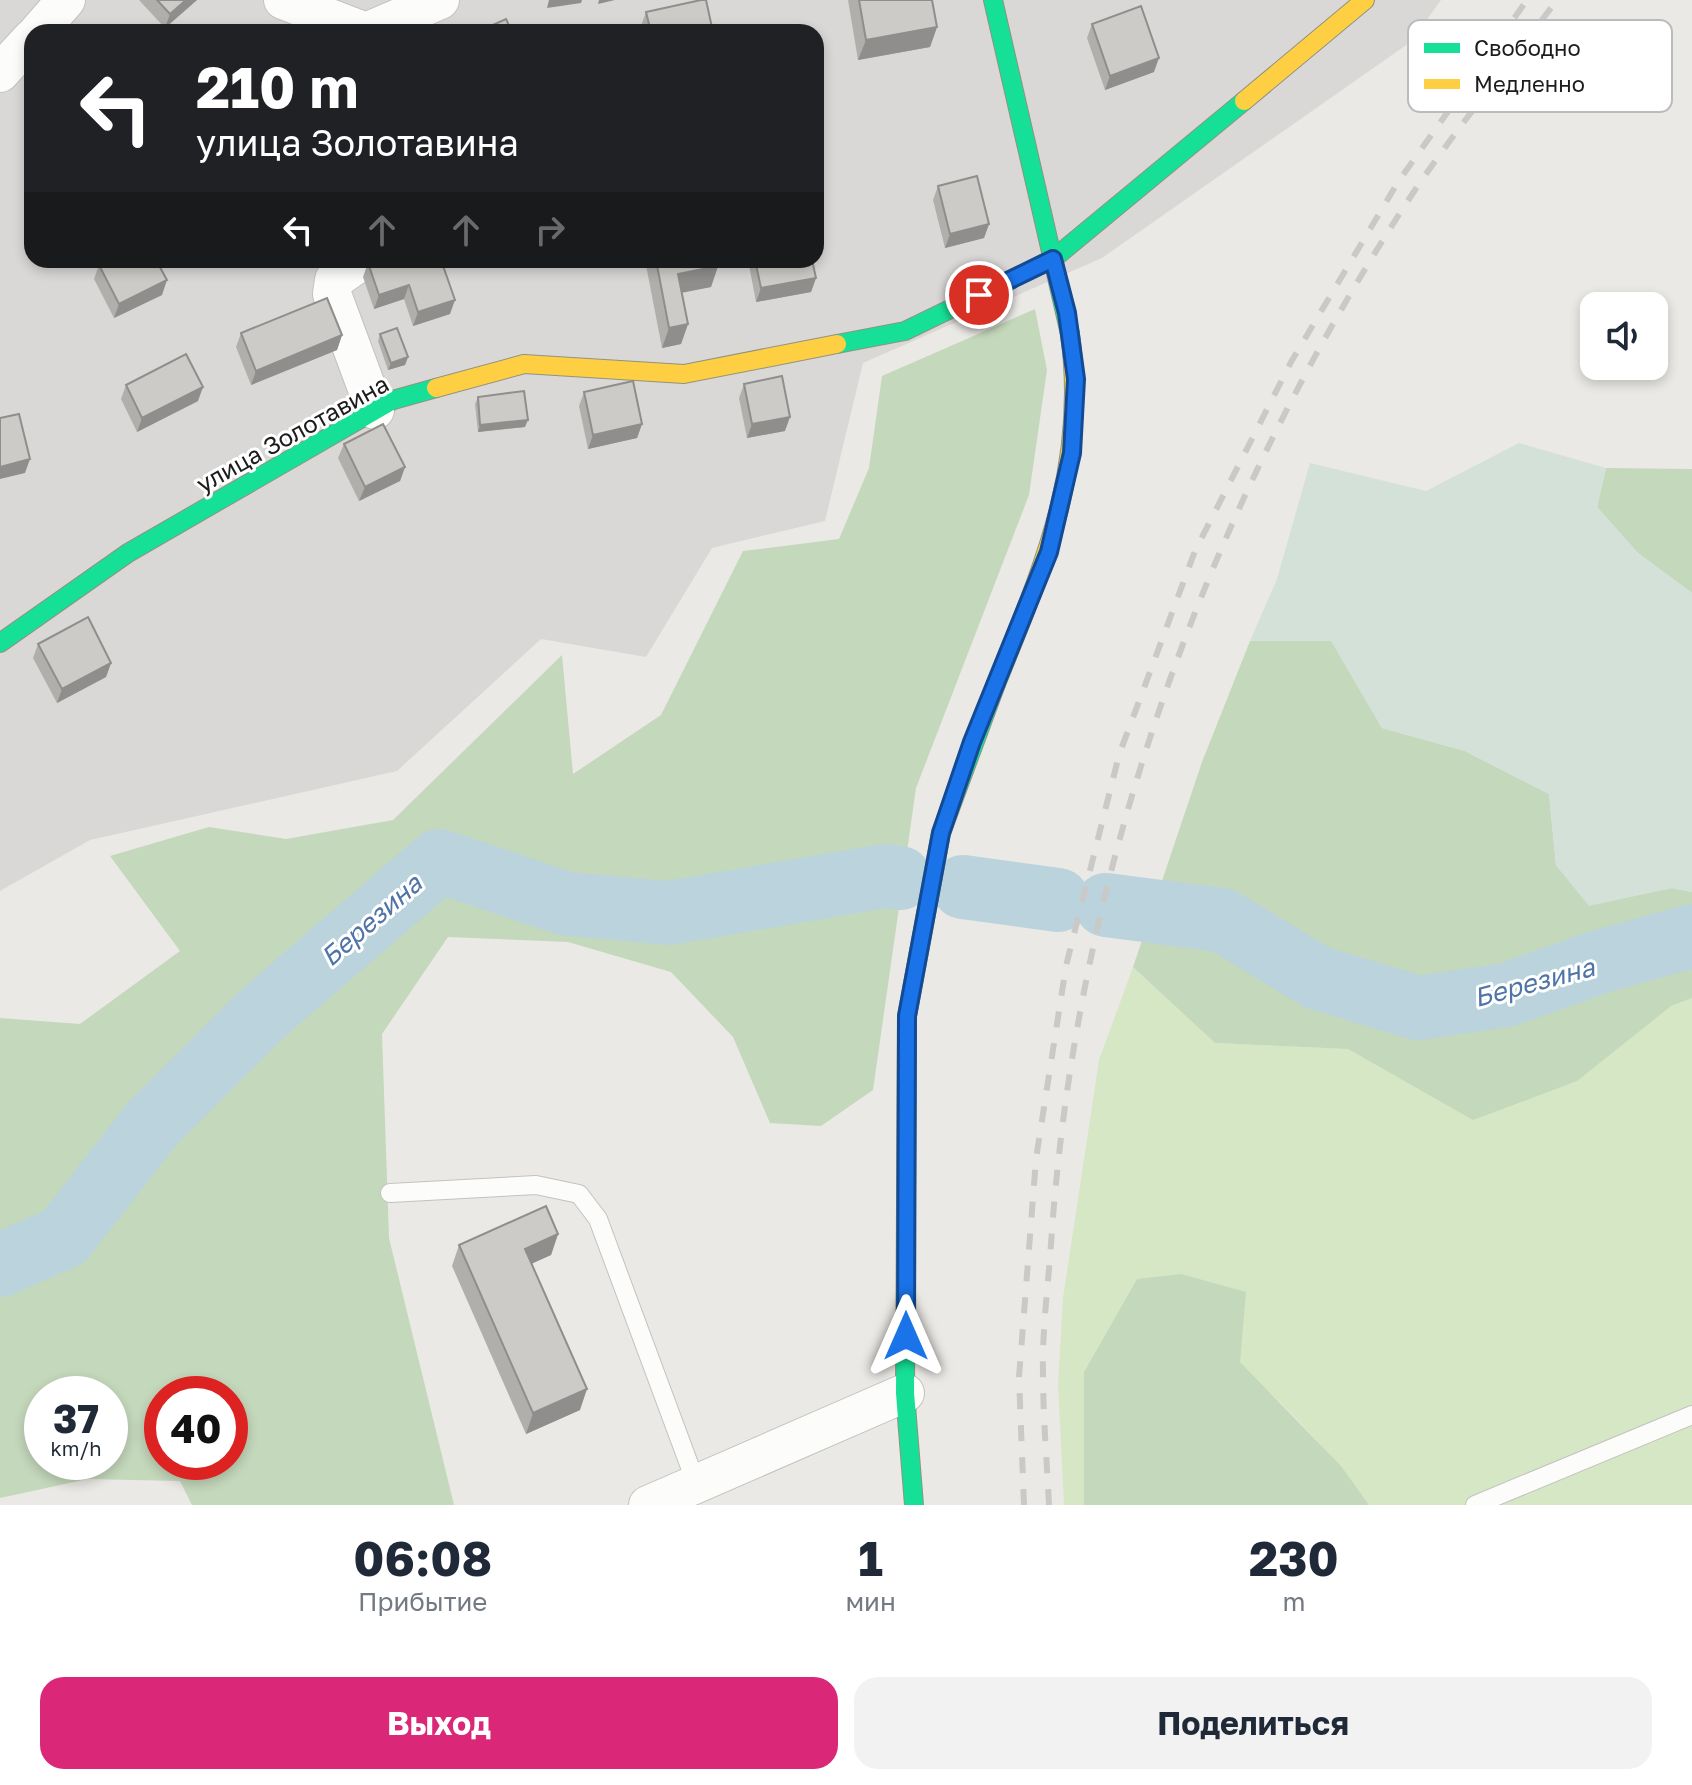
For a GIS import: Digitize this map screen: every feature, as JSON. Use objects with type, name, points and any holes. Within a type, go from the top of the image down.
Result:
[{"type":"street","points":[[45,24],[66,0]]},
{"type":"street","points":[[283,0],[345,24]]},
{"type":"street","points":[[914,1505],[905,1393],[907,1016],[941,833],[972,742],[1049,552],[1072,453],[1076,379],[1067,313],[993,0]]},
{"type":"street","name":"улица Золотавина","points":[[0,643],[128,553],[393,400],[524,364],[684,374],[905,331],[1053,259],[1365,0]]},
{"type":"street","points":[[394,24],[432,13]]},
{"type":"street","points":[[0,73],[24,47]]},
{"type":"street","points":[[351,268],[334,280],[332,294],[375,410]]},
{"type":"street","points":[[648,1505],[905,1393]]},
{"type":"lane","points":[[390,1193],[536,1185],[579,1194],[598,1219],[696,1483]]},
{"type":"lane","points":[[1475,1505],[1692,1415]]},
{"type":"shaded area","points":[[0,0],[1441,0],[1427,20],[1408,20],[1408,44],[1102,258],[863,363],[825,521],[712,548],[646,657],[541,639],[397,771],[90,840],[0,891]]},
{"type":"shaded area","points":[[1519,443],[1606,468],[1597,507],[1638,553],[1692,593],[1692,892],[1672,888],[1589,906],[1556,865],[1549,794],[1465,751],[1382,728],[1331,641],[1250,641],[1277,579],[1310,463],[1426,491]]},
{"type":"green space","points":[[1035,309],[1047,370],[1029,495],[916,788],[873,1090],[821,1126],[770,1123],[733,1037],[671,972],[568,942],[448,937],[382,1034],[389,1238],[454,1505],[192,1505],[180,1481],[128,1480],[128,1376],[24,1376],[24,1480],[83,1480],[0,1498],[0,1018],[80,1024],[180,951],[110,856],[209,827],[286,839],[393,820],[562,655],[573,774],[661,715],[743,551],[839,539],[869,468],[882,376]]},
{"type":"green space","points":[[1606,468],[1692,469],[1692,593],[1638,553],[1597,507]]},
{"type":"green space","points":[[1331,640],[1382,728],[1465,751],[1549,794],[1556,865],[1589,905],[1672,888],[1692,892],[1692,998],[1671,1006],[1577,1081],[1473,1120],[1348,1049],[1215,1043],[1133,967],[1202,762],[1250,641]]},
{"type":"green space","points":[[1133,967],[1215,1043],[1348,1049],[1474,1120],[1671,1006],[1692,998],[1692,1505],[1369,1505],[1290,1412],[1200,1330],[1137,1279],[1084,1372],[1084,1505],[1064,1505],[1058,1385],[1063,1298],[1099,1060]]},
{"type":"green space","points":[[1181,1274],[1246,1292],[1240,1362],[1341,1466],[1369,1505],[1084,1505],[1084,1372],[1137,1279]]},
{"type":"building","points":[[157,0],[186,0],[170,14]]},
{"type":"building","points":[[706,0],[711,24],[649,24],[646,12]]},
{"type":"building","points":[[859,0],[932,0],[937,27],[866,40]]},
{"type":"building","points":[[1141,6],[1159,58],[1110,76],[1092,24]]},
{"type":"building","points":[[977,176],[989,224],[950,234],[938,186]]},
{"type":"building","points":[[101,268],[160,268],[167,280],[119,304]]},
{"type":"building","points":[[370,268],[444,268],[455,300],[418,312],[409,285],[379,295]]},
{"type":"building","points":[[658,268],[708,268],[678,274],[688,324],[669,328]]},
{"type":"building","points":[[757,268],[814,268],[816,278],[761,288]]},
{"type":"building","points":[[327,298],[342,335],[256,371],[241,333]]},
{"type":"building","points":[[397,328],[408,357],[391,363],[380,334]]},
{"type":"building","points":[[186,354],[203,387],[142,418],[126,385]]},
{"type":"building","points":[[782,376],[790,417],[752,424],[744,384]]},
{"type":"building","points":[[633,381],[642,424],[593,435],[584,392]]},
{"type":"building","points":[[524,391],[528,420],[480,425],[478,397]]},
{"type":"building","points":[[19,414],[30,459],[0,467],[0,418]]},
{"type":"building","points":[[383,424],[405,467],[365,487],[344,444]]},
{"type":"building","points":[[88,617],[111,663],[62,689],[38,644]]},
{"type":"building","points":[[546,1206],[558,1234],[525,1249],[587,1389],[533,1413],[459,1245]]},
{"type":"waterway","name":"Березина","points":[[0,1265],[64,1237],[152,1124],[262,1014],[439,861],[567,904],[668,913],[885,876],[900,878]]},
{"type":"waterway","name":"Березина","points":[[963,887],[1058,900]]},
{"type":"waterway","name":"Березина","points":[[1106,905],[1222,920],[1318,978],[1418,1008],[1506,995],[1602,961],[1692,936]]},
{"type":"railway","points":[[1513,20],[1527,0]]},
{"type":"railway","points":[[1542,20],[1557,0]]},
{"type":"railway","points":[[1024,1505],[1019,1377],[1036,1159],[1066,966],[1119,755],[1195,551],[1291,362],[1398,182],[1448,112]]},
{"type":"railway","points":[[1049,1505],[1043,1342],[1065,1104],[1089,965],[1123,829],[1165,694],[1215,563],[1274,434],[1341,310],[1415,190],[1472,112]]},
{"type":"traffic: fast","points":[[993,0],[1070,334]]},
{"type":"traffic: fast","points":[[837,344],[905,331],[1053,259],[1244,101]]},
{"type":"traffic: fast","points":[[0,643],[128,553],[393,400],[436,388]]},
{"type":"traffic: fast","points":[[914,1505],[905,1393],[907,1016],[941,833],[996,684]]},
{"type":"traffic: slow","points":[[1244,101],[1365,0]]},
{"type":"traffic: slow","points":[[996,684],[1030,598],[1058,514],[1073,428],[1074,382],[1070,334]]},
{"type":"traffic: slow","points":[[436,388],[524,364],[684,374],[837,344]]},
{"type":"route","points":[[906,1336],[907,1016],[941,833],[972,742],[1049,552],[1072,453],[1076,379],[1067,313],[1053,259],[979,295]]}]
